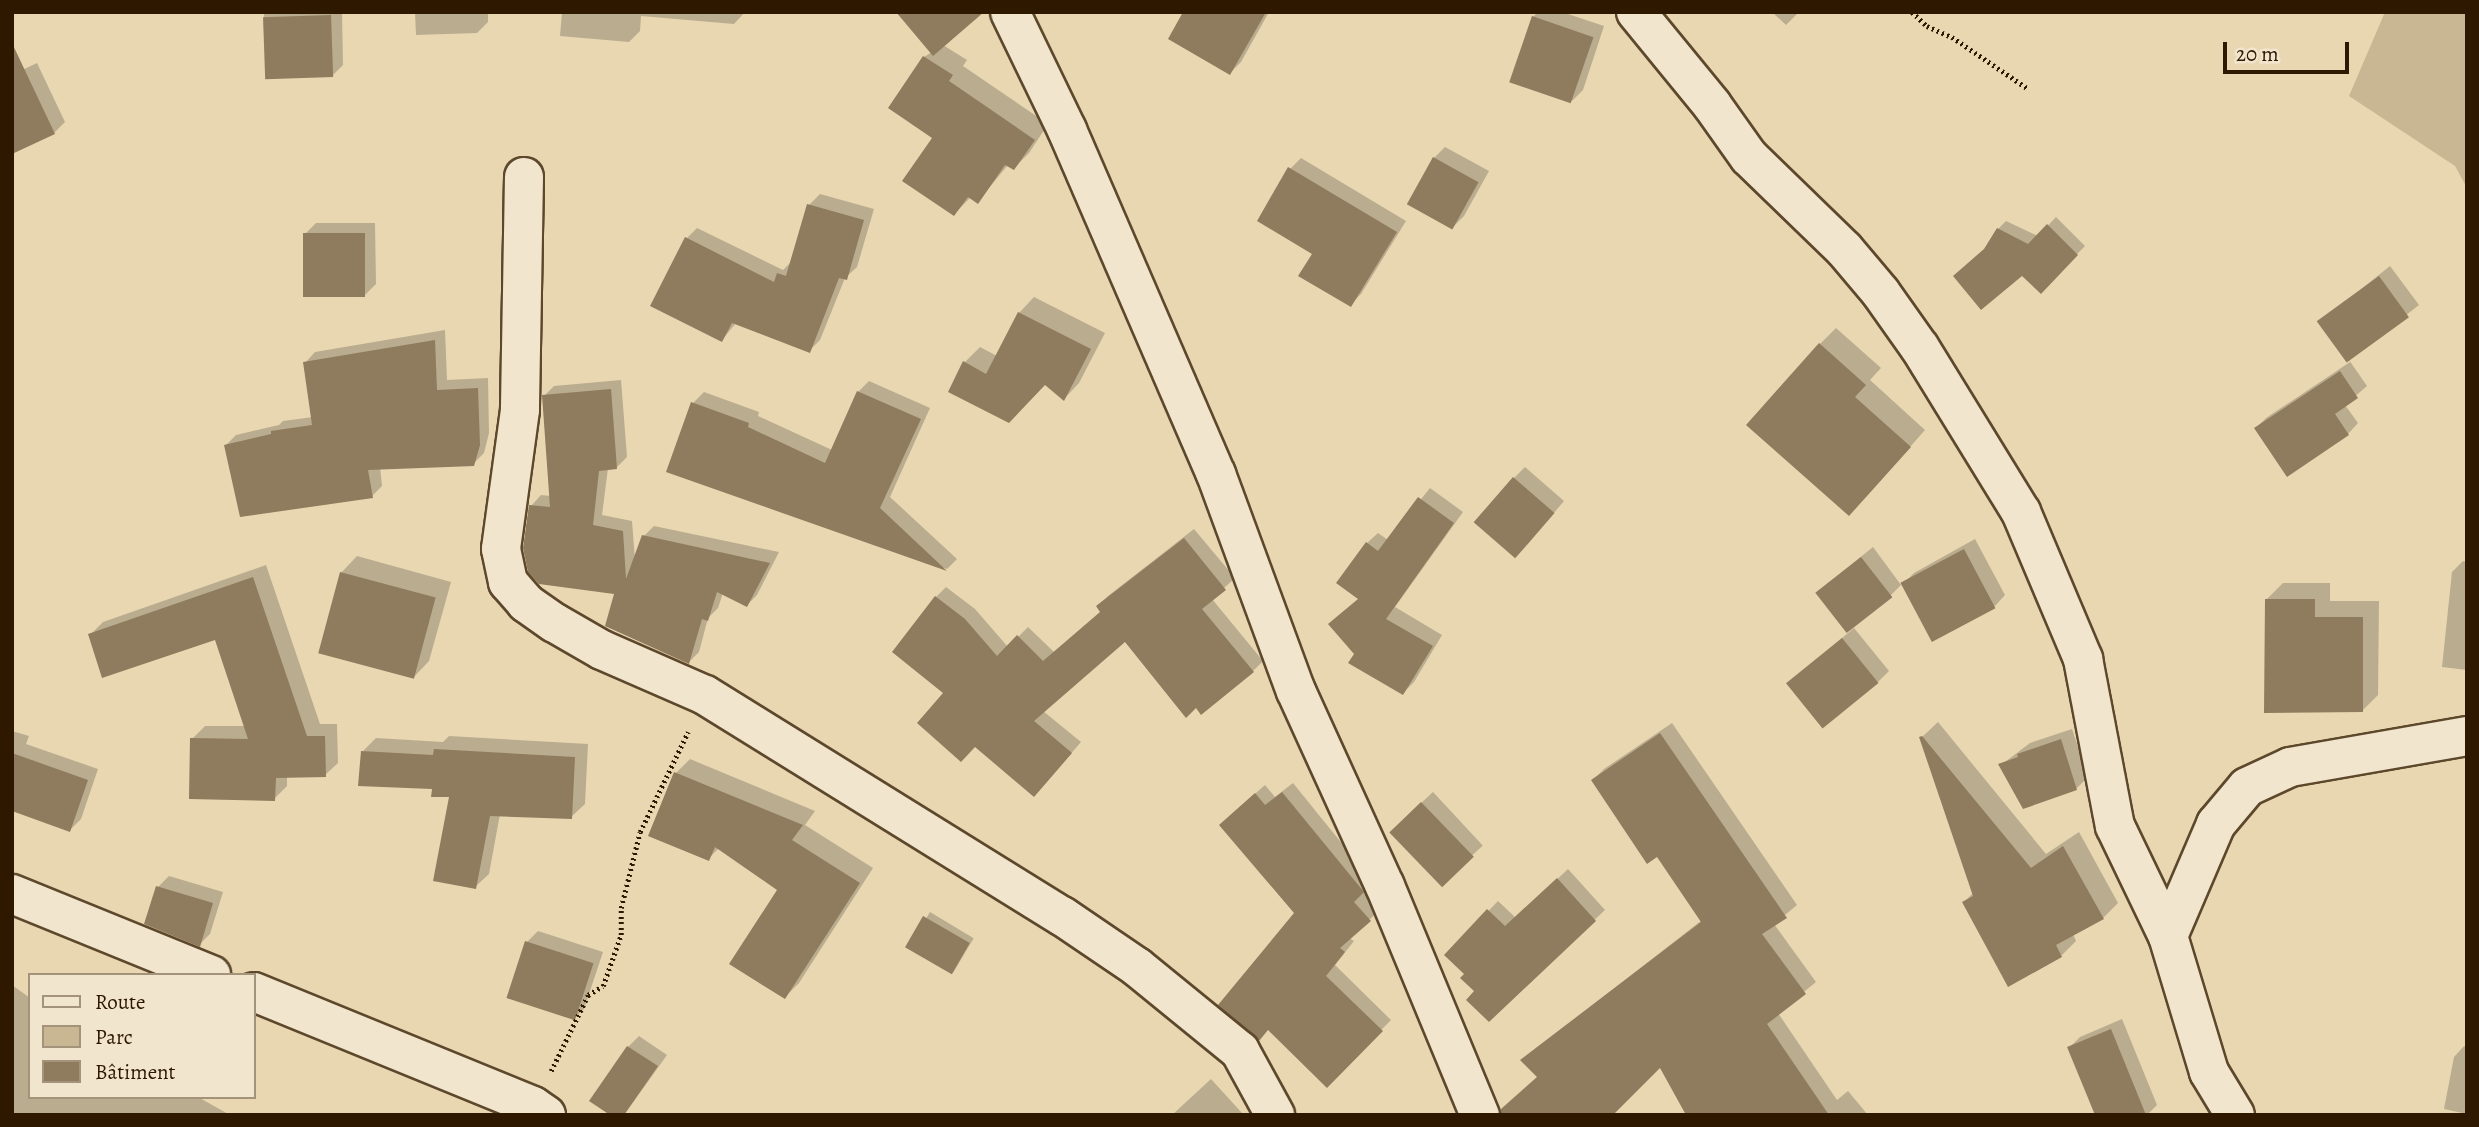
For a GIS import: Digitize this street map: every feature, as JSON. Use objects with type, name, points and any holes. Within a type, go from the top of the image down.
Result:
[{"type":"street","points":[[1010,12],[1068,130],[1205,448],[1296,691],[1385,887],[1480,1115]]},
{"type":"street","points":[[1636,12],[1712,105],[1748,158],[1835,240],[1881,293],[1920,348],[2021,512],[2083,660],[2115,826],[2168,936],[2209,1072],[2235,1115]]},
{"type":"street","points":[[524,177],[520,410],[500,550],[508,582],[526,603],[602,650],[705,695],[1050,908],[1138,967],[1240,1051],[1275,1115]]},
{"type":"street","points":[[2168,936],[2216,824],[2247,787],[2290,767],[2467,736]]},
{"type":"street","points":[[12,894],[206,973]]},
{"type":"street","points":[[256,993],[540,1110]]},
{"type":"path","points":[[1912,12],[1927,26],[1952,37],[2026,88]]},
{"type":"path","points":[[540,1110],[577,1012],[588,995],[603,986],[621,934],[621,908],[640,832],[705,695]]},
{"type":"green space","points":[[2385,12],[2467,12],[2467,188],[2455,166],[2349,96]]},
{"type":"building","points":[[896,12],[984,12],[933,56]]},
{"type":"building","points":[[1183,12],[1266,12],[1230,75],[1168,39]]},
{"type":"building","points":[[331,15],[333,77],[265,79],[263,17]]},
{"type":"building","points":[[1532,16],[1593,37],[1571,103],[1509,82]]},
{"type":"building","points":[[12,43],[55,134],[12,154]]},
{"type":"building","points":[[923,56],[953,75],[949,81],[1035,140],[1014,170],[1005,165],[978,204],[968,197],[954,216],[902,181],[932,138],[888,108]]},
{"type":"building","points":[[1433,157],[1478,182],[1452,229],[1407,204]]},
{"type":"building","points":[[1288,167],[1397,232],[1351,307],[1298,276],[1312,254],[1257,221]]},
{"type":"building","points":[[807,204],[864,220],[847,280],[839,278],[810,353],[732,323],[722,342],[650,306],[685,237],[774,282],[777,273],[786,276]]},
{"type":"building","points":[[2047,224],[2078,255],[2041,294],[2022,276],[1981,310],[1953,276],[1984,249],[1997,228],[2028,244]]},
{"type":"building","points":[[303,233],[365,233],[365,297],[303,297]]},
{"type":"building","points":[[2379,276],[2409,317],[2347,363],[2317,321]]},
{"type":"building","points":[[1018,312],[1091,349],[1064,401],[1045,385],[1009,423],[948,392],[963,361],[986,374]]},
{"type":"building","points":[[435,340],[437,390],[478,388],[480,445],[474,466],[368,470],[373,498],[240,517],[224,445],[271,434],[271,431],[312,425],[303,362]]},
{"type":"building","points":[[1819,343],[1866,385],[1855,397],[1911,447],[1849,516],[1746,425]]},
{"type":"building","points":[[2340,371],[2358,398],[2335,414],[2349,435],[2287,477],[2254,428]]},
{"type":"building","points":[[611,389],[617,469],[599,471],[593,525],[623,531],[626,579],[642,535],[770,563],[747,607],[717,592],[708,621],[702,619],[689,664],[605,626],[614,594],[539,584],[528,572],[523,548],[529,505],[550,507],[542,395]]},
{"type":"building","points":[[857,391],[921,419],[880,508],[947,571],[666,472],[691,402],[749,423],[748,427],[825,463]]},
{"type":"building","points":[[1513,477],[1555,513],[1515,558],[1474,522]]},
{"type":"building","points":[[1418,497],[1454,523],[1386,619],[1433,646],[1403,695],[1348,663],[1354,654],[1328,624],[1358,599],[1336,583],[1366,542],[1378,551]]},
{"type":"building","points":[[1184,538],[1226,590],[1202,609],[1254,672],[1201,715],[1196,708],[1186,718],[1125,642],[1034,721],[1072,753],[1034,797],[975,747],[961,762],[917,723],[943,693],[892,652],[935,596],[965,619],[997,656],[1017,635],[1043,661],[1100,612],[1096,606]]},
{"type":"building","points":[[1964,549],[1995,608],[1932,642],[1900,583]]},
{"type":"building","points":[[1861,557],[1892,597],[1847,633],[1815,593]]},
{"type":"building","points":[[340,572],[436,598],[414,679],[318,653]]},
{"type":"building","points":[[253,577],[307,736],[325,736],[326,777],[276,778],[275,801],[189,799],[190,738],[248,739],[215,640],[102,678],[88,634]]},
{"type":"building","points":[[2265,599],[2315,599],[2315,617],[2363,617],[2363,712],[2264,713]]},
{"type":"building","points":[[1842,638],[1879,683],[1823,728],[1786,683]]},
{"type":"building","points":[[1660,733],[1787,918],[1762,934],[1806,994],[1767,1024],[1829,1115],[1686,1115],[1660,1068],[1613,1115],[1501,1115],[1501,1109],[1537,1077],[1520,1060],[1701,922],[1657,857],[1647,864],[1591,780]]},
{"type":"building","points":[[1922,736],[2031,868],[2063,846],[2104,919],[2056,945],[2062,957],[2008,987],[1962,902],[1973,896],[1919,737]]},
{"type":"building","points":[[2061,739],[2077,790],[2023,809],[1998,764],[2018,757],[2017,754]]},
{"type":"building","points":[[434,749],[575,757],[572,819],[490,816],[476,889],[433,881],[449,797],[431,797],[432,789],[358,786],[361,751],[433,755]]},
{"type":"building","points":[[12,753],[88,780],[70,832],[12,811]]},
{"type":"building","points":[[674,772],[803,825],[792,840],[860,883],[785,999],[729,964],[777,890],[715,847],[709,861],[648,836]]},
{"type":"building","points":[[1282,792],[1364,892],[1354,902],[1371,921],[1340,948],[1345,952],[1326,976],[1383,1031],[1327,1088],[1268,1030],[1259,1041],[1218,1005],[1294,913],[1219,825],[1255,793],[1265,805]]},
{"type":"building","points":[[1421,802],[1474,857],[1442,887],[1389,833]]},
{"type":"building","points":[[1557,878],[1596,921],[1489,1022],[1466,1000],[1474,991],[1460,978],[1464,974],[1444,955],[1487,909],[1505,926]]},
{"type":"building","points":[[156,886],[213,903],[200,947],[144,924]]},
{"type":"building","points":[[923,916],[970,943],[952,974],[905,947]]},
{"type":"building","points":[[525,941],[593,963],[575,1020],[506,998]]},
{"type":"building","points":[[2111,1029],[2146,1115],[2095,1115],[2067,1047]]},
{"type":"building","points":[[627,1046],[658,1066],[624,1115],[610,1115],[589,1101]]}]
